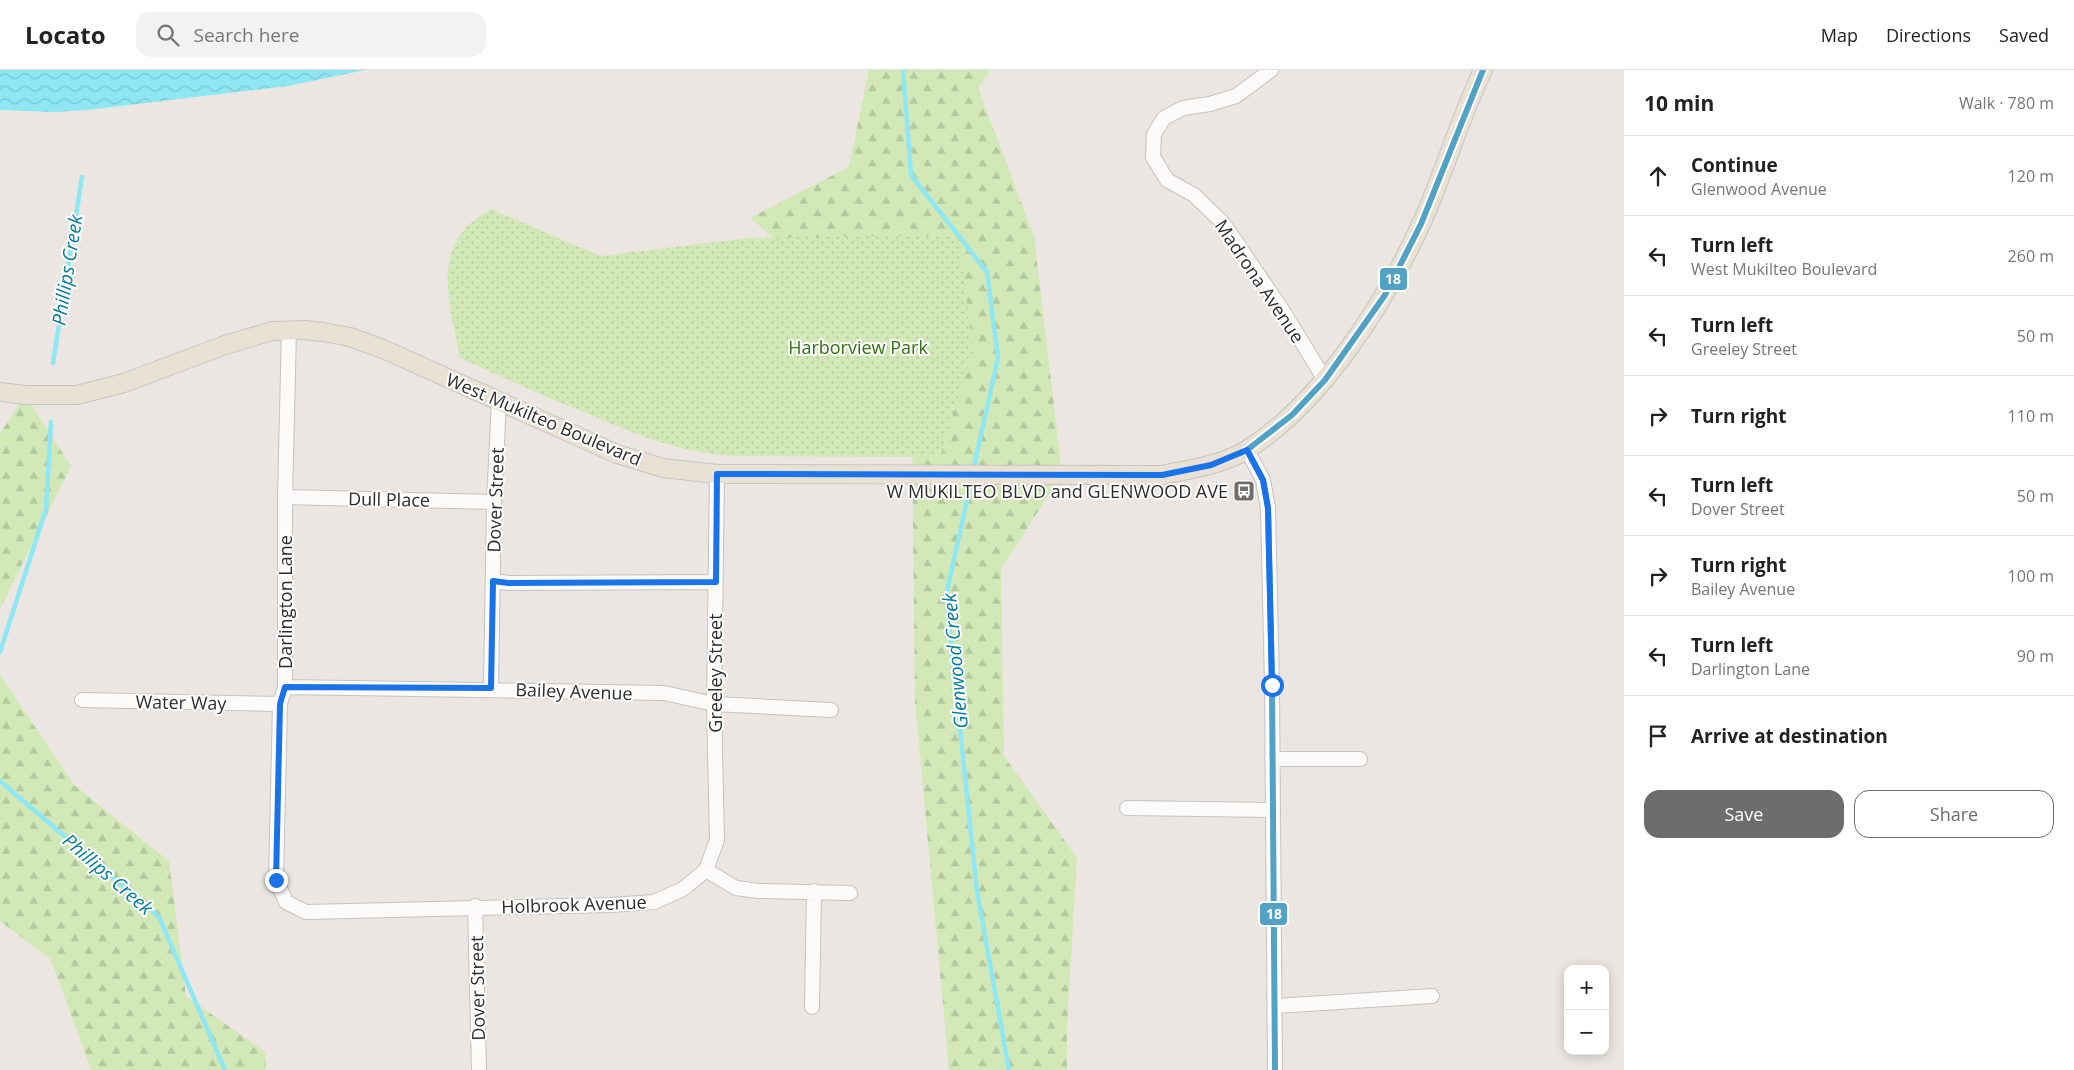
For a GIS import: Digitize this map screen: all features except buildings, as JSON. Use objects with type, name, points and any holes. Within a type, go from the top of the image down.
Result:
[{"type":"main road","name":"West Mukilteo Boulevard","points":[[0,392],[25,395],[76,395],[124,383],[260,334],[289,330],[323,332],[384,349],[641,463],[663,468],[717,474],[1162,475],[1211,465],[1247,450],[1292,415],[1325,380],[1385,295],[1421,224],[1483,70]]},
{"type":"street","name":"Madrona Avenue","points":[[1271,70],[1236,96],[1210,104],[1183,108],[1164,118],[1154,134],[1153,157],[1168,180],[1194,195],[1222,223],[1280,308],[1325,380]]},
{"type":"street","name":"Darlington Lane","points":[[286,902],[276,880],[280,704],[285,687],[285,497],[289,330]]},
{"type":"street","name":"Dover Street","points":[[491,688],[494,502],[499,401]]},
{"type":"street","points":[[1247,450],[1263,480],[1268,508],[1276,1070]]},
{"type":"street","name":"Greeley Street","points":[[706,870],[717,840],[714,704],[717,474]]},
{"type":"street","name":"Dull Place","points":[[285,497],[494,502]]},
{"type":"street","points":[[493,581],[508,583],[716,582]]},
{"type":"street","name":"Bailey Avenue","points":[[285,687],[491,688],[664,693],[714,704],[831,710]]},
{"type":"street","name":"Water Way","points":[[82,700],[280,704]]},
{"type":"street","points":[[1272,759],[1360,759]]},
{"type":"street","points":[[1127,808],[1273,810]]},
{"type":"street","points":[[706,870],[736,888],[758,892],[814,891],[850,893]]},
{"type":"street","name":"Holbrook Avenue","points":[[286,902],[306,912],[475,906],[611,905],[654,902],[683,889],[706,870]]},
{"type":"street","points":[[812,1007],[814,891]]},
{"type":"street","name":"Dover Street","points":[[475,906],[479,1070]]},
{"type":"street","points":[[1276,1006],[1432,996]]},
{"type":"green space","points":[[869,70],[991,70],[978,88],[1034,236],[1062,474],[1001,569],[1004,756],[1077,858],[1067,1026],[1067,1070],[949,1070],[915,701],[912,430],[805,264],[750,218],[849,167]]},
{"type":"green space","name":"Harborview Park","points":[[491,209],[600,256],[748,238],[958,235],[973,348],[940,457],[731,456],[710,454],[656,441],[622,428],[460,358],[448,292],[450,259],[455,244],[464,230],[473,221]]},
{"type":"green space","points":[[25,395],[71,466],[0,609],[0,434]]},
{"type":"green space","points":[[0,675],[74,785],[169,861],[186,996],[265,1052],[266,1070],[91,1070],[51,960],[0,921]]},
{"type":"water","points":[[0,70],[365,70],[288,86],[87,110],[55,112],[0,110]]},
{"type":"waterway","name":"Glenwood Creek","points":[[903,70],[911,175],[987,272],[998,358],[973,471]]},
{"type":"waterway","name":"Phillips Creek","points":[[53,363],[82,177]]},
{"type":"waterway","name":"Phillips Creek","points":[[0,652],[46,509],[51,422]]},
{"type":"waterway","name":"Glenwood Creek","points":[[972,478],[946,595],[977,891],[1009,1070]]},
{"type":"waterway","name":"Phillips Creek","points":[[0,781],[159,917],[225,1070]]},
{"type":"transit line","name":"18","points":[[1247,450],[1292,415],[1325,380],[1385,295],[1421,224],[1483,70]]},
{"type":"transit line","name":"18","points":[[1247,450],[1263,480],[1268,508],[1272,685],[1275,1070]]},
{"type":"place","name":"W MUKILTEO BLVD and GLENWOOD AVE","points":[[1244,491]]},
{"type":"route","points":[[276,880],[280,704],[285,687],[491,688],[493,581],[508,583],[716,582],[717,474],[1162,475],[1211,465],[1247,450],[1263,480],[1268,508],[1272,685]]}]
